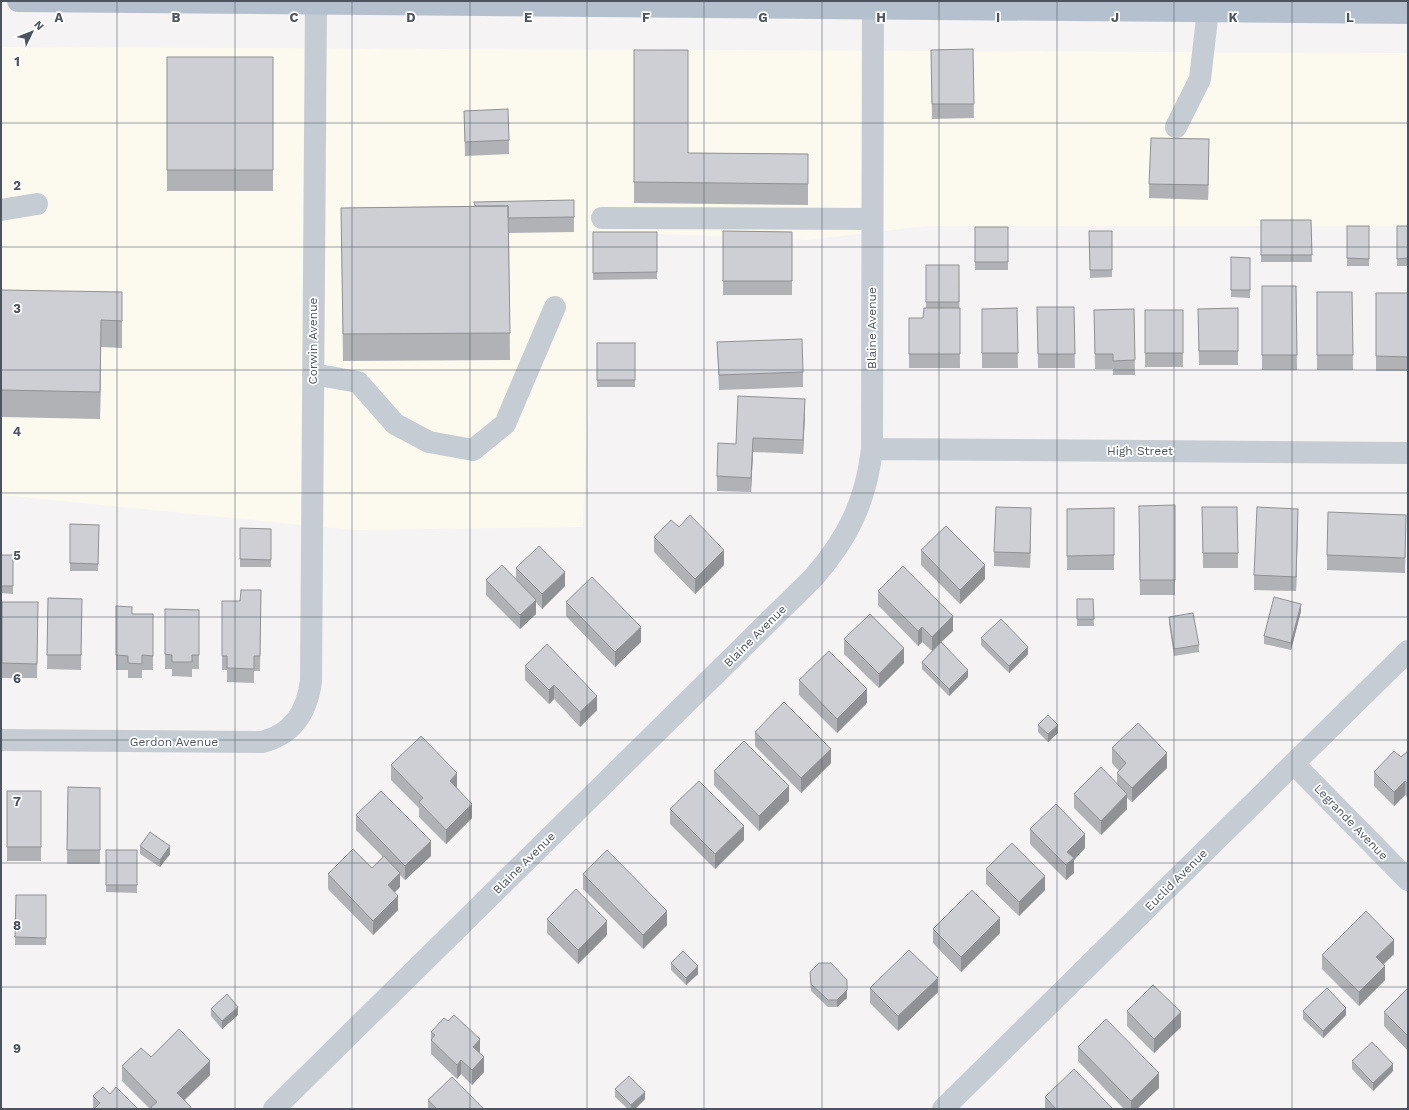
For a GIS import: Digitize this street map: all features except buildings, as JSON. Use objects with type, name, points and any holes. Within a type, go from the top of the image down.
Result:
[{"type":"main road","points":[[18,1],[1154,6],[1208,10],[1240,6],[1408,13]]},
{"type":"street","name":"Corwin Avenue","points":[[311,681],[316,2]]},
{"type":"street","name":"Blaine Avenue","points":[[274,1109],[814,577],[842,542],[854,520],[869,473],[872,449],[873,5]]},
{"type":"street","points":[[1176,126],[1200,79],[1208,10]]},
{"type":"street","points":[[1,210],[37,204]]},
{"type":"street","points":[[602,218],[872,219]]},
{"type":"street","points":[[313,374],[358,382],[395,424],[429,442],[473,450],[505,424],[555,307]]},
{"type":"street","name":"High Street","points":[[872,449],[1408,453]]},
{"type":"street","name":"Euclid Avenue","points":[[943,1109],[1408,651]]},
{"type":"street","name":"Gerdon Avenue","points":[[1,740],[262,742],[283,734],[298,719],[306,704],[311,681]]},
{"type":"street","name":"Legrande Avenue","points":[[1294,764],[1408,880]]},
{"type":"shaded area","points":[[1,47],[1408,53],[1408,226],[926,226],[808,240],[588,231],[588,406],[583,527],[353,530],[1,495]]}]
